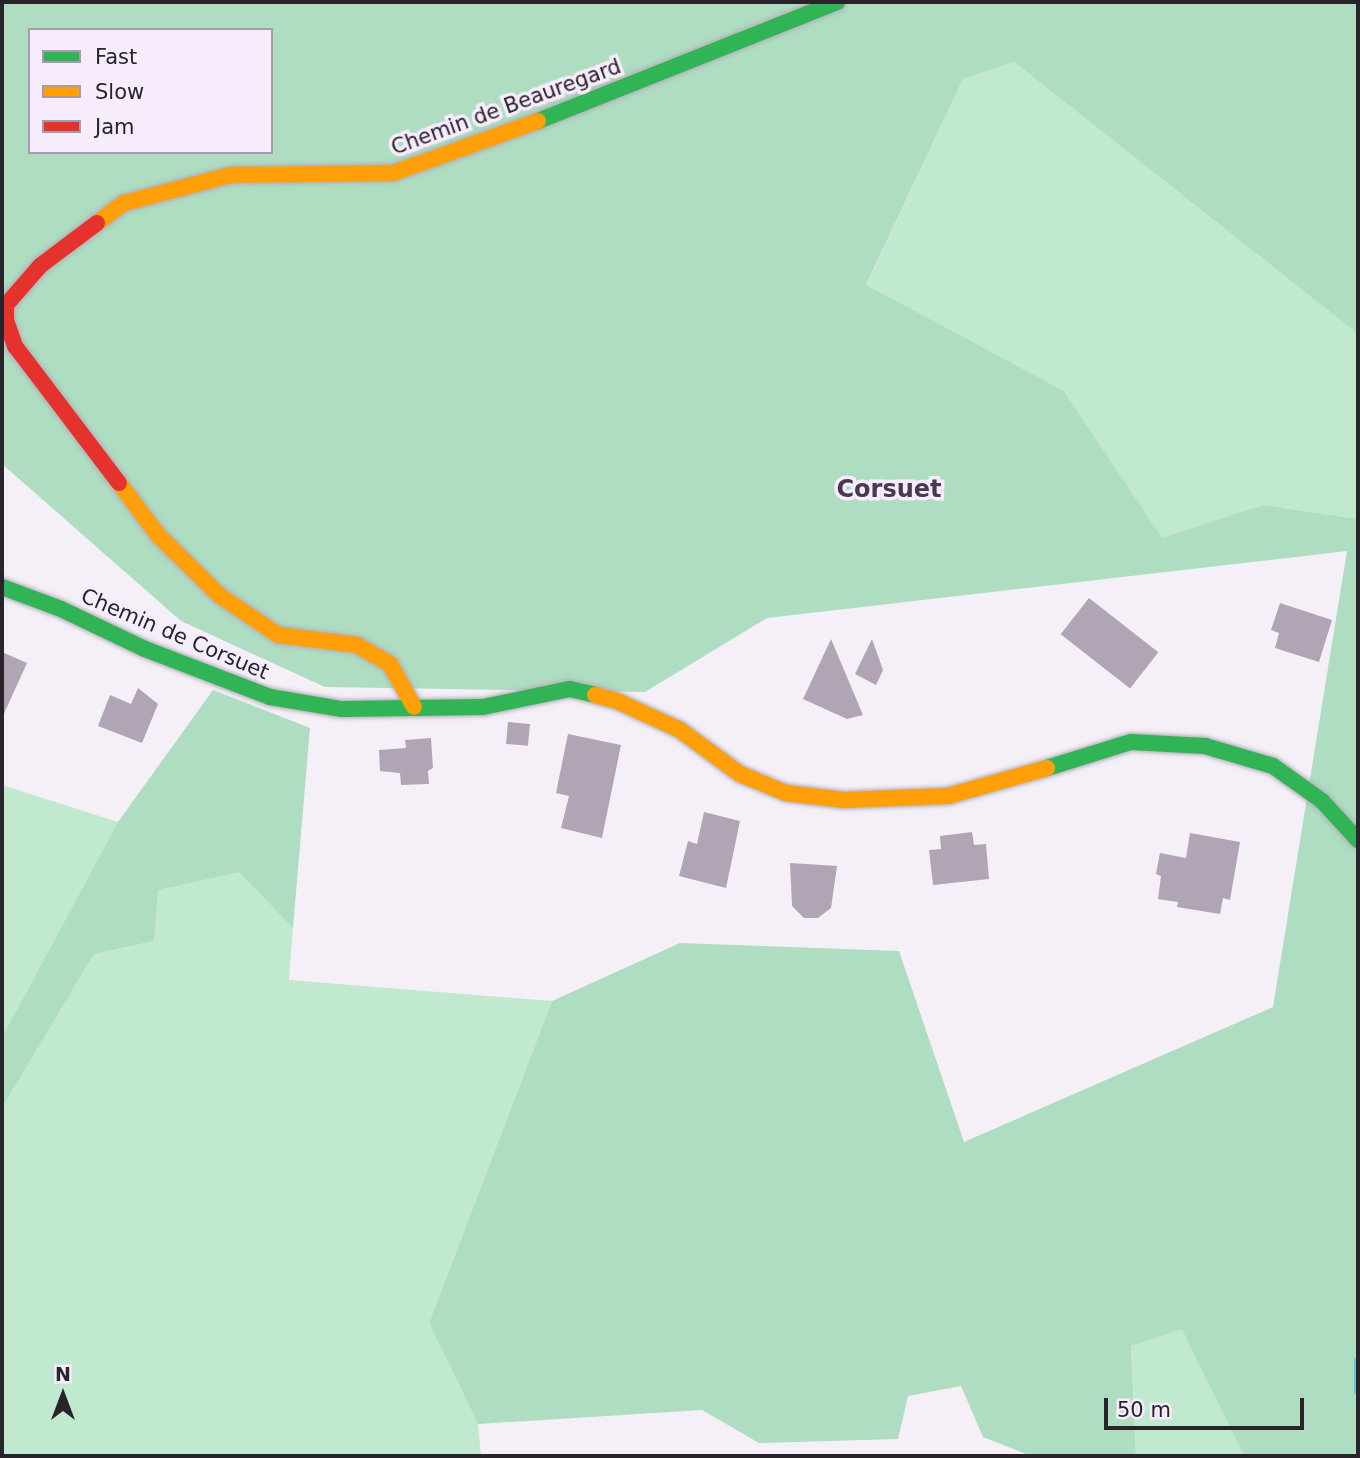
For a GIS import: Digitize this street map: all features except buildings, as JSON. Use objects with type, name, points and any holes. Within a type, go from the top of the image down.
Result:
[{"type":"street","name":"Chemin de Beauregard","points":[[414,707],[390,664],[357,645],[278,635],[219,595],[167,544],[15,346],[6,320],[6,304],[40,267],[124,203],[231,175],[393,173],[476,145],[837,2]]},
{"type":"street","name":"Chemin de Corsuet","points":[[2,587],[61,609],[145,649],[270,697],[342,709],[483,707],[570,689],[617,701],[680,730],[740,774],[786,793],[844,800],[948,796],[1014,779],[1131,742],[1205,746],[1273,765],[1322,801],[1358,840]]},
{"type":"green space","points":[[2,2],[1358,2],[1358,334],[1014,62],[963,79],[866,285],[1064,391],[1162,538],[1263,505],[1358,519],[1358,1456],[1244,1456],[1182,1329],[1131,1346],[1136,1456],[1031,1456],[983,1437],[961,1386],[908,1396],[898,1439],[759,1443],[702,1410],[478,1424],[429,1323],[552,1001],[680,943],[899,951],[964,1142],[1273,1007],[1347,551],[767,618],[645,692],[325,687],[181,621],[2,464]]},
{"type":"green space","points":[[1014,62],[1358,334],[1358,519],[1263,505],[1162,539],[1064,391],[866,286],[963,79]]},
{"type":"green space","points":[[213,690],[310,728],[293,928],[239,872],[158,890],[154,941],[94,954],[2,1108],[2,1037],[118,822]]},
{"type":"green space","points":[[2,785],[118,822],[2,1037]]},
{"type":"green space","points":[[239,871],[293,928],[289,980],[552,1001],[429,1323],[478,1424],[481,1456],[2,1456],[2,1108],[94,954],[154,941],[157,890]]},
{"type":"green space","points":[[1183,1328],[1244,1456],[1136,1456],[1131,1346]]},
{"type":"waterway","points":[[1358,1361],[1358,1391]]},
{"type":"traffic: fast","points":[[538,121],[837,2]]},
{"type":"traffic: fast","points":[[2,587],[61,609],[145,649],[270,697],[342,709],[483,707],[570,689],[595,695]]},
{"type":"traffic: fast","points":[[1047,768],[1131,742],[1205,746],[1273,766],[1322,801],[1358,840]]},
{"type":"traffic: slow","points":[[97,223],[124,203],[231,175],[393,173],[538,121]]},
{"type":"traffic: slow","points":[[119,483],[158,535],[219,595],[278,635],[357,645],[390,664],[414,707]]},
{"type":"traffic: slow","points":[[595,695],[617,701],[680,730],[740,774],[786,793],[844,800],[948,796],[1047,768]]},
{"type":"traffic: jam","points":[[97,223],[40,266],[6,305],[6,320],[15,346],[119,483]]},
{"type":"district","name":"Corsuet","points":[[889,490]]}]
